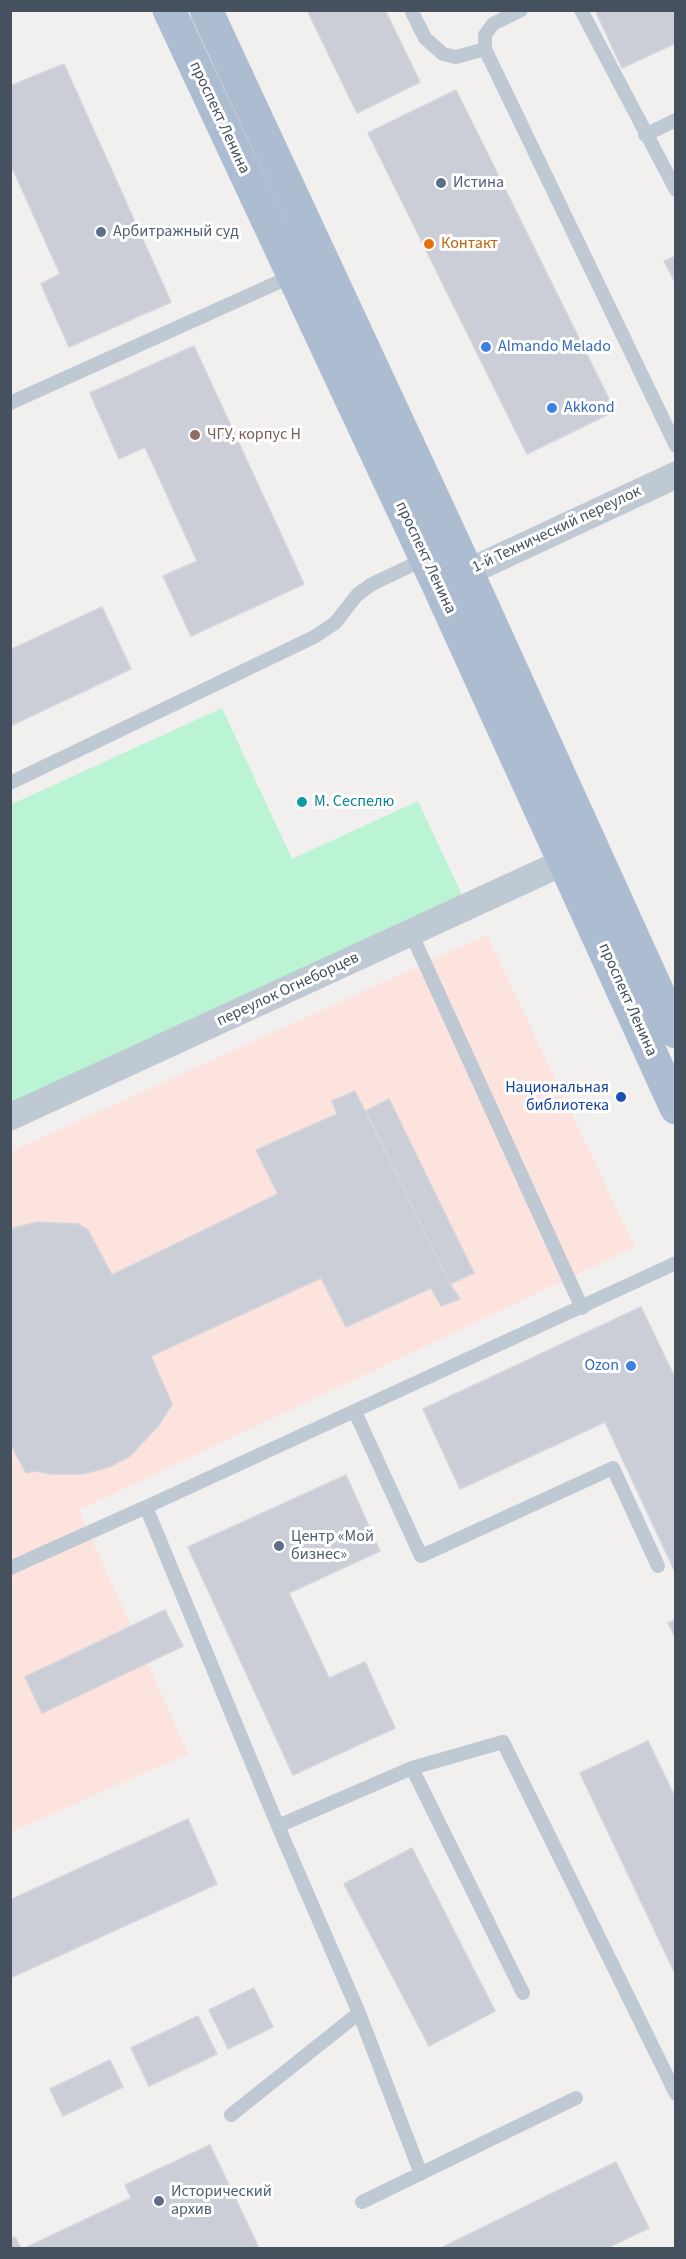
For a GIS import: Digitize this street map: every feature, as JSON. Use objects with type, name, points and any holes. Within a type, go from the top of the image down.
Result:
[{"type":"main road","name":"проспект Ленина","points":[[169,10],[431,572],[579,856],[675,1032]]},
{"type":"main road","name":"проспект Ленина","points":[[206,10],[461,558],[579,856],[675,1108]]},
{"type":"main road","points":[[292,276],[322,261]]},
{"type":"main road","name":"1-й Технический переулок","points":[[431,572],[461,558]]},
{"type":"street","name":"1-й Технический переулок","points":[[461,558],[675,475]]},
{"type":"street","name":"переулок Огнеборцев","points":[[10,1117],[579,856]]},
{"type":"lane","points":[[411,10],[425,38],[443,54],[456,57],[485,49]]},
{"type":"lane","points":[[521,10],[493,24],[484,35],[485,49],[675,446]]},
{"type":"lane","points":[[581,10],[675,190]]},
{"type":"lane","points":[[645,135],[675,120]]},
{"type":"lane","points":[[10,403],[292,276]]},
{"type":"lane","points":[[10,783],[314,637],[335,622],[357,595],[372,584],[431,572]]},
{"type":"lane","points":[[411,933],[582,1308]]},
{"type":"lane","points":[[10,1568],[582,1308],[675,1263]]},
{"type":"lane","points":[[355,1412],[421,1556],[613,1468],[658,1566]]},
{"type":"lane","points":[[146,1507],[278,1826],[359,2013],[421,2174]]},
{"type":"lane","points":[[278,1826],[412,1768],[503,1742],[675,2094]]},
{"type":"lane","points":[[412,1768],[523,1993]]},
{"type":"lane","points":[[231,2115],[359,2013]]},
{"type":"lane","points":[[362,2202],[576,2098]]},
{"type":"shaded area","points":[[487,935],[635,1247],[79,1510],[188,1754],[11,1832],[10,1152]]},
{"type":"green space","points":[[222,708],[292,859],[418,801],[462,895],[11,1103],[10,805]]},
{"type":"building","points":[[307,10],[385,10],[420,82],[357,113]]},
{"type":"building","points":[[595,10],[676,10],[676,43],[622,68]]},
{"type":"building","points":[[64,64],[171,302],[69,347],[41,284],[60,274],[10,163],[10,86]]},
{"type":"building","points":[[456,90],[615,411],[527,454],[368,133]]},
{"type":"building","points":[[676,256],[676,284],[664,261]]},
{"type":"building","points":[[194,346],[304,584],[191,636],[163,576],[197,561],[145,447],[119,459],[90,393]]},
{"type":"building","points":[[102,607],[131,669],[10,726],[10,650]]},
{"type":"building","points":[[355,1091],[450,1284],[460,1299],[441,1306],[431,1288],[346,1327],[321,1278],[151,1356],[172,1404],[159,1425],[130,1456],[109,1467],[83,1474],[51,1474],[35,1471],[26,1473],[10,1443],[10,1229],[37,1222],[78,1224],[88,1230],[112,1275],[278,1194],[256,1150],[337,1114],[332,1101]]},
{"type":"building","points":[[389,1099],[474,1273],[450,1284],[366,1111]]},
{"type":"building","points":[[641,1307],[676,1380],[676,1574],[605,1422],[460,1489],[423,1409]]},
{"type":"building","points":[[346,1475],[380,1551],[289,1593],[329,1678],[365,1662],[395,1728],[293,1775],[188,1547]]},
{"type":"building","points":[[165,1610],[183,1646],[42,1713],[25,1677]]},
{"type":"building","points":[[676,1619],[676,1639],[668,1623]]},
{"type":"building","points":[[648,1741],[676,1799],[676,1961],[670,1963],[580,1773]]},
{"type":"building","points":[[188,1819],[217,1884],[10,1978],[10,1900]]},
{"type":"building","points":[[412,1848],[495,2011],[429,2046],[344,1884]]},
{"type":"building","points":[[676,1961],[676,1975],[670,1963]]},
{"type":"building","points":[[254,1988],[273,2027],[228,2049],[209,2010]]},
{"type":"building","points":[[198,2016],[217,2054],[149,2086],[131,2048]]},
{"type":"building","points":[[110,2060],[123,2087],[63,2116],[50,2089]]},
{"type":"building","points":[[210,2145],[259,2248],[25,2248],[131,2198],[125,2185]]},
{"type":"building","points":[[616,2162],[649,2228],[607,2248],[441,2248]]},
{"type":"building","points":[[15,2237],[21,2248],[10,2248],[10,2239]]},
{"type":"place","name":"Истина","points":[[441,183]]},
{"type":"place","name":"Арбитражный суд","points":[[101,232]]},
{"type":"place","name":"Контакт","points":[[429,244]]},
{"type":"place","name":"Almando Melado","points":[[486,347]]},
{"type":"place","name":"Akkond","points":[[552,408]]},
{"type":"place","name":"ЧГУ, корпус Н","points":[[195,435]]},
{"type":"place","name":"М. Сеспелю","points":[[302,802]]},
{"type":"place","name":"Национальная библиотека","points":[[621,1097]]},
{"type":"place","name":"Ozon","points":[[631,1366]]},
{"type":"place","name":"Центр «Мой бизнес»","points":[[279,1546]]},
{"type":"place","name":"Исторический архив","points":[[159,2201]]}]
